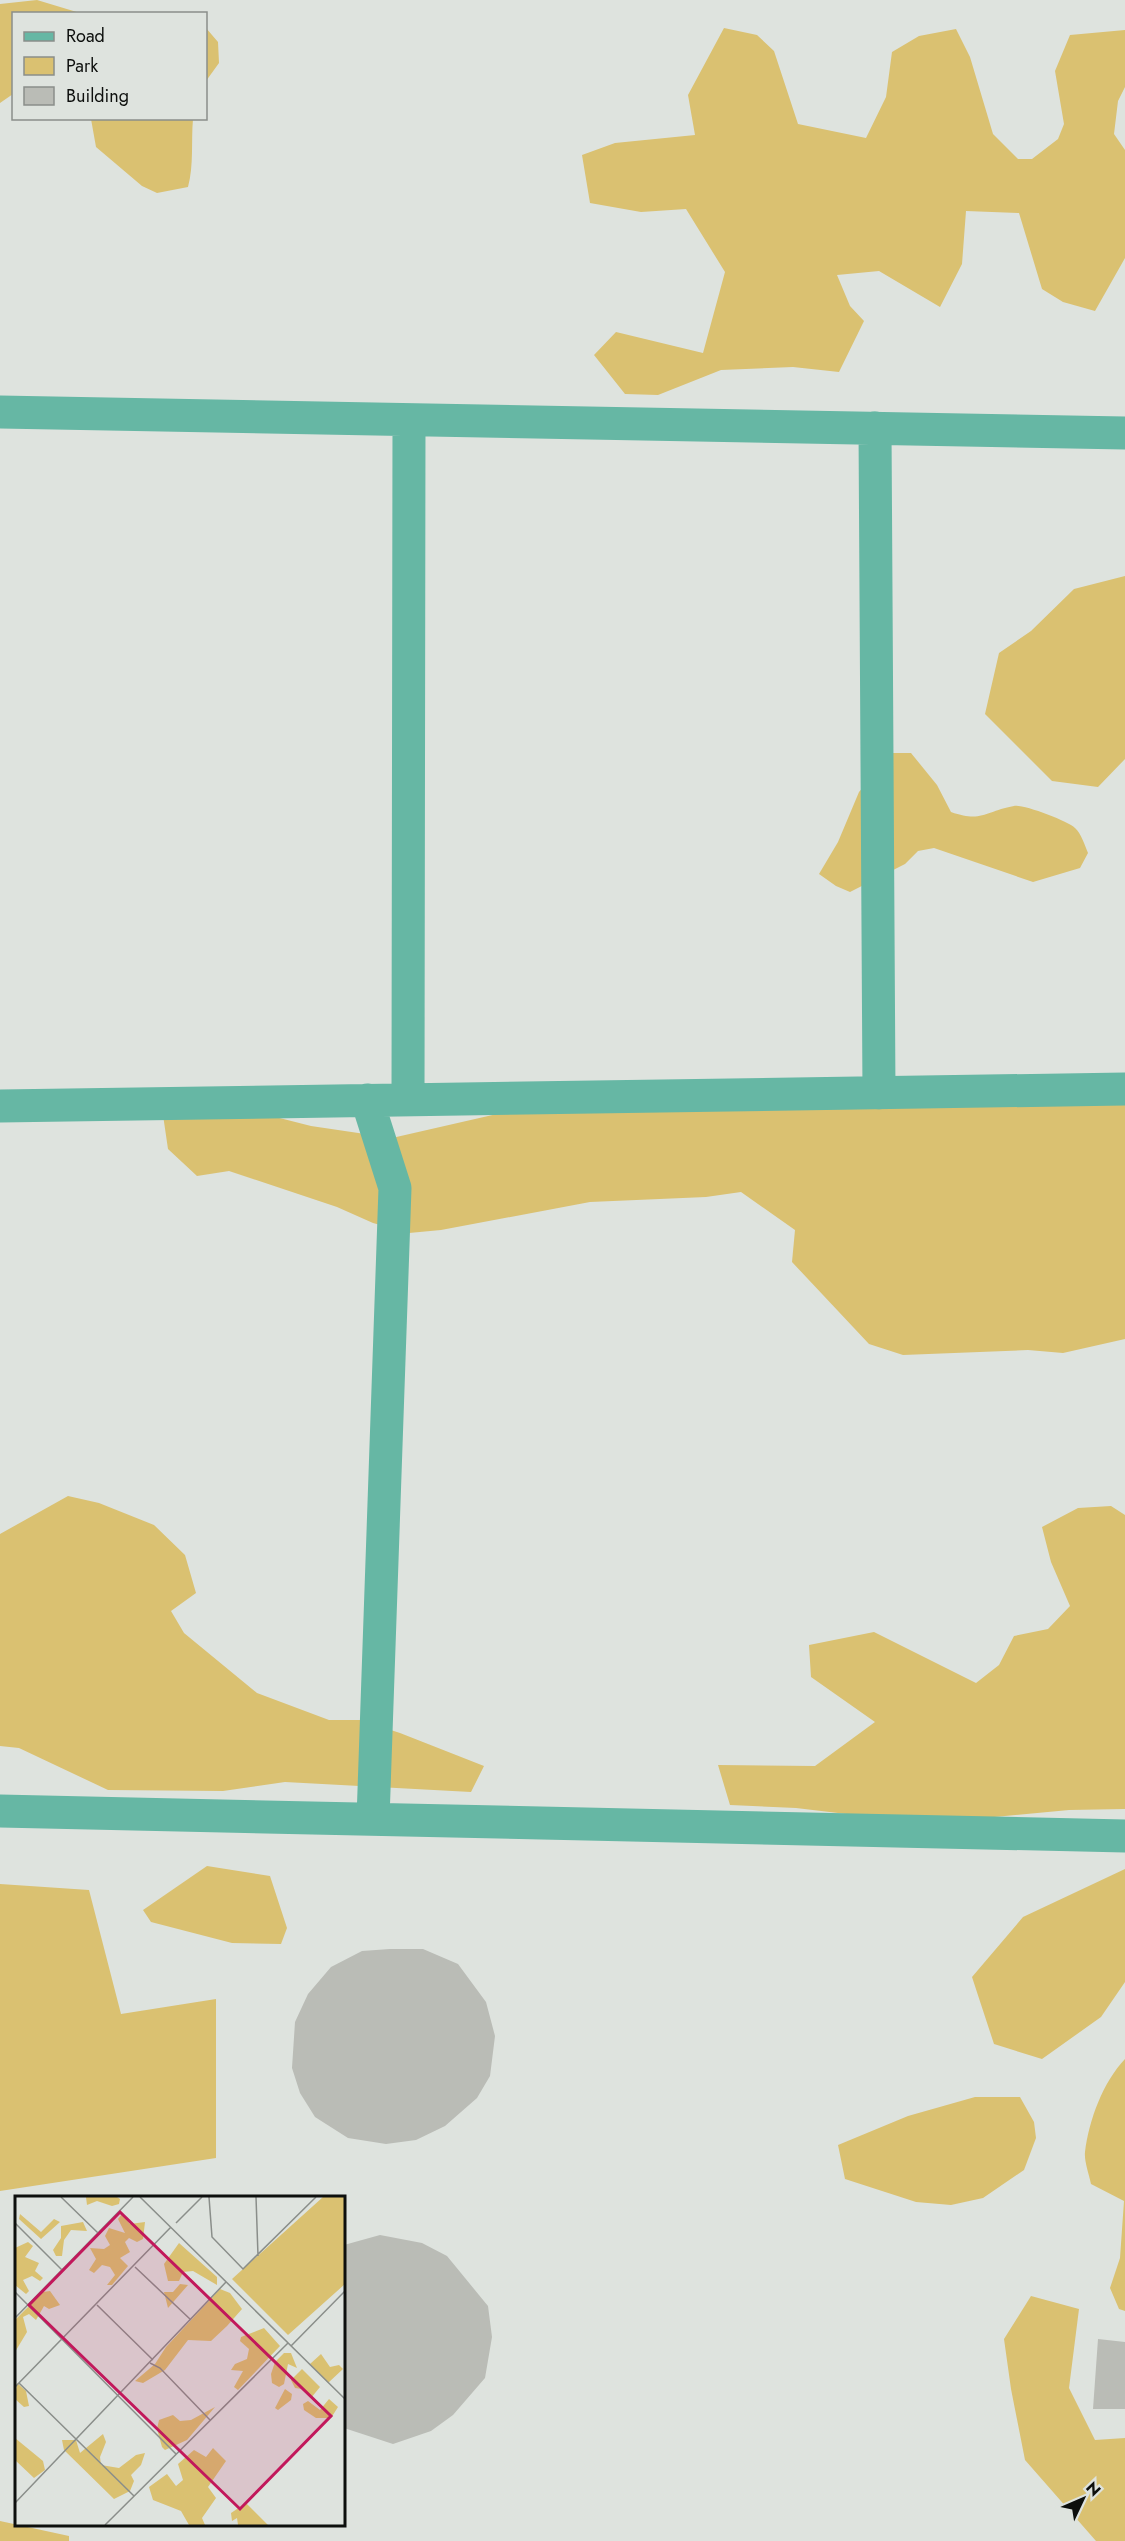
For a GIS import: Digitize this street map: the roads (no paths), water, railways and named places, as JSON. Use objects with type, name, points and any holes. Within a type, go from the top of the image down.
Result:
[{"type":"street","points":[[0,412],[1125,433]]},
{"type":"street","points":[[408,1100],[409,420]]},
{"type":"street","points":[[875,428],[879,1093]]},
{"type":"street","points":[[0,1106],[1125,1089]]},
{"type":"street","points":[[367,1100],[395,1188],[373,1819]]},
{"type":"street","points":[[0,1811],[1125,1836]]}]
